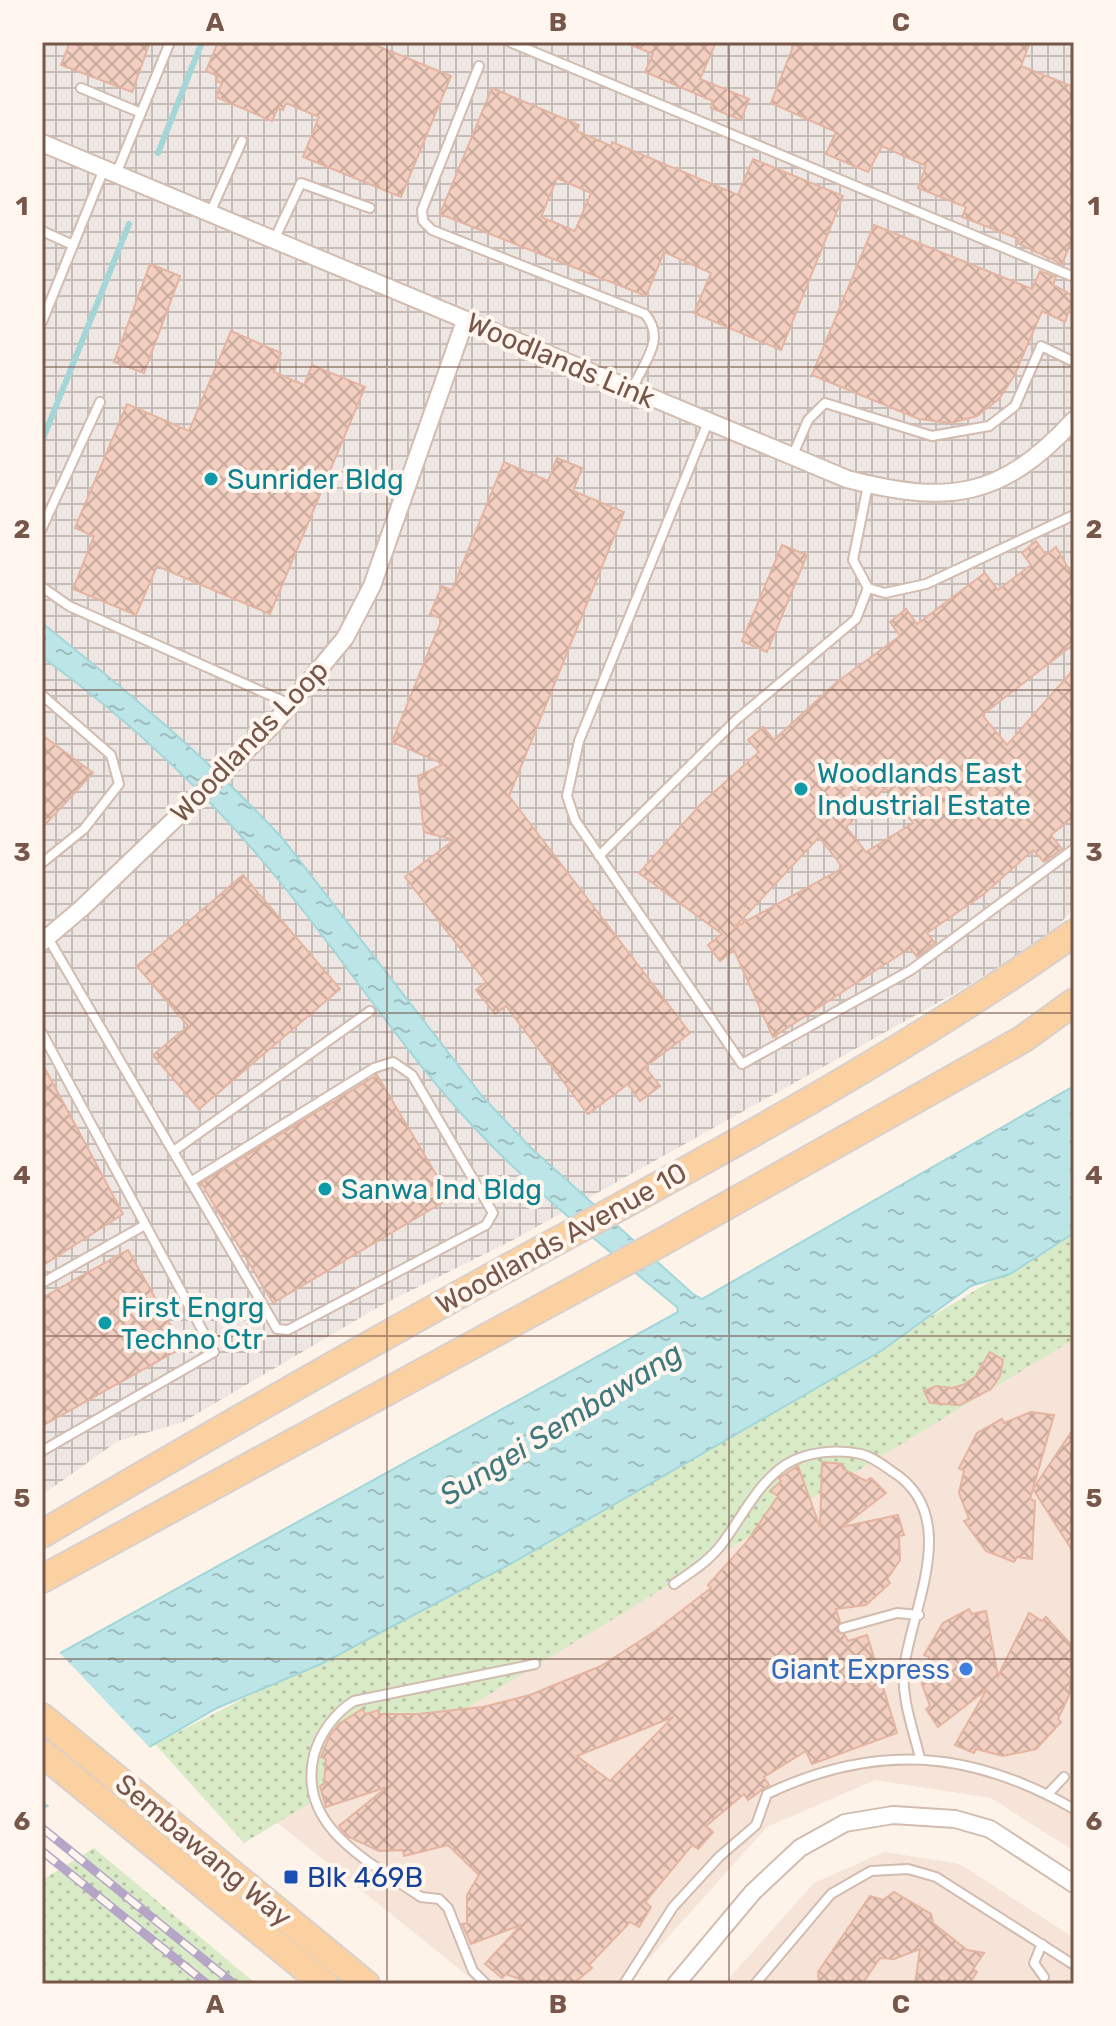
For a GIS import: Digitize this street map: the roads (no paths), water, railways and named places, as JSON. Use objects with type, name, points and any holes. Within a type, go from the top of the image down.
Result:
[{"type":"main road","name":"Woodlands Avenue 10","points":[[42,1534],[310,1376],[646,1192],[989,993],[1074,933]]},
{"type":"main road","name":"Woodlands Avenue 10","points":[[42,1579],[662,1242],[1023,1039],[1074,1002]]},
{"type":"main road","name":"Sembawang Way","points":[[42,1717],[366,1984]]},
{"type":"main road","name":"Sembawang Way","points":[[42,1753],[324,1984]]},
{"type":"street","name":"Woodlands Link","points":[[42,143],[792,457],[868,485],[896,491],[952,493],[1000,482],[1047,450],[1074,420]]},
{"type":"street","name":"Woodlands Loop","points":[[45,940],[291,705],[345,638],[372,586],[465,321]]},
{"type":"street","points":[[676,1984],[753,1892],[800,1848],[845,1823],[893,1815],[955,1819],[990,1829],[1074,1884]]},
{"type":"lane","points":[[42,322],[73,245],[141,113],[170,42]]},
{"type":"lane","points":[[510,42],[1074,277]]},
{"type":"lane","points":[[479,66],[422,210],[423,221],[432,230],[645,314],[655,326],[657,337],[632,390]]},
{"type":"lane","points":[[81,88],[141,113]]},
{"type":"lane","points":[[209,214],[242,141]]},
{"type":"lane","points":[[274,241],[301,183],[370,208]]},
{"type":"lane","points":[[42,231],[73,245]]},
{"type":"lane","points":[[792,457],[808,420],[825,403],[932,436],[989,426],[1015,406],[1040,348],[1074,362]]},
{"type":"lane","points":[[42,528],[100,402]]},
{"type":"lane","points":[[708,422],[570,772],[567,796],[575,820],[742,1064],[911,970],[1074,849]]},
{"type":"lane","points":[[868,485],[853,560],[868,588],[885,593],[926,584],[1074,515]]},
{"type":"lane","points":[[42,587],[69,606],[291,705]]},
{"type":"lane","points":[[599,856],[736,720],[856,619],[868,588]]},
{"type":"lane","points":[[42,695],[111,755],[119,784],[84,829],[42,863]]},
{"type":"lane","points":[[45,940],[175,1150],[192,1181],[277,1329],[288,1330],[486,1225],[493,1213],[412,1075],[393,1062],[374,1068],[192,1181]]},
{"type":"lane","points":[[175,1150],[370,1011]]},
{"type":"lane","points":[[42,1033],[214,1352],[42,1451]]},
{"type":"lane","points":[[42,1283],[145,1225]]},
{"type":"lane","points":[[674,1584],[720,1547],[760,1488],[787,1464],[838,1449],[869,1456],[908,1482],[923,1500],[927,1579],[904,1669],[905,1699],[920,1758]]},
{"type":"lane","points":[[843,1628],[897,1613],[919,1615]]},
{"type":"lane","points":[[486,1984],[473,1971],[448,1908],[439,1899],[421,1897],[334,1835],[312,1791],[312,1768],[323,1733],[341,1709],[354,1701],[535,1664]]},
{"type":"lane","points":[[624,1984],[673,1907],[719,1857],[756,1825],[767,1794],[796,1780],[869,1762],[920,1758],[987,1768],[1048,1794],[1074,1809]]},
{"type":"lane","points":[[1048,1794],[1064,1777]]},
{"type":"lane","points":[[755,1984],[831,1894],[871,1871],[908,1869],[936,1877],[1073,1963]]},
{"type":"lane","points":[[1042,1944],[1034,1963],[1044,1977]]},
{"type":"water","name":"Sungei Sembawang","points":[[42,623],[226,780],[282,838],[482,1096],[530,1147],[693,1294],[702,1299],[1074,1086],[1074,1233],[1010,1274],[971,1286],[881,1351],[512,1563],[321,1664],[217,1708],[42,1809],[42,1663],[678,1312],[677,1307],[538,1190],[461,1113],[247,842],[149,744],[42,657]]},
{"type":"waterway","points":[[158,153],[202,42]]},
{"type":"waterway","points":[[42,441],[129,224]]},
{"type":"railway","points":[[42,1828],[234,1984]]},
{"type":"railway","points":[[42,1851],[207,1984]]},
{"type":"place","name":"Sunrider Bldg","points":[[211,479]]},
{"type":"place","name":"Woodlands East Industrial Estate","points":[[801,789]]},
{"type":"place","name":"Sanwa Ind Bldg","points":[[325,1189]]},
{"type":"place","name":"First Engrg Techno Ctr","points":[[105,1323]]},
{"type":"place","name":"Giant Express","points":[[966,1669]]},
{"type":"place","name":"Blk 469B","points":[[291,1877]]}]
